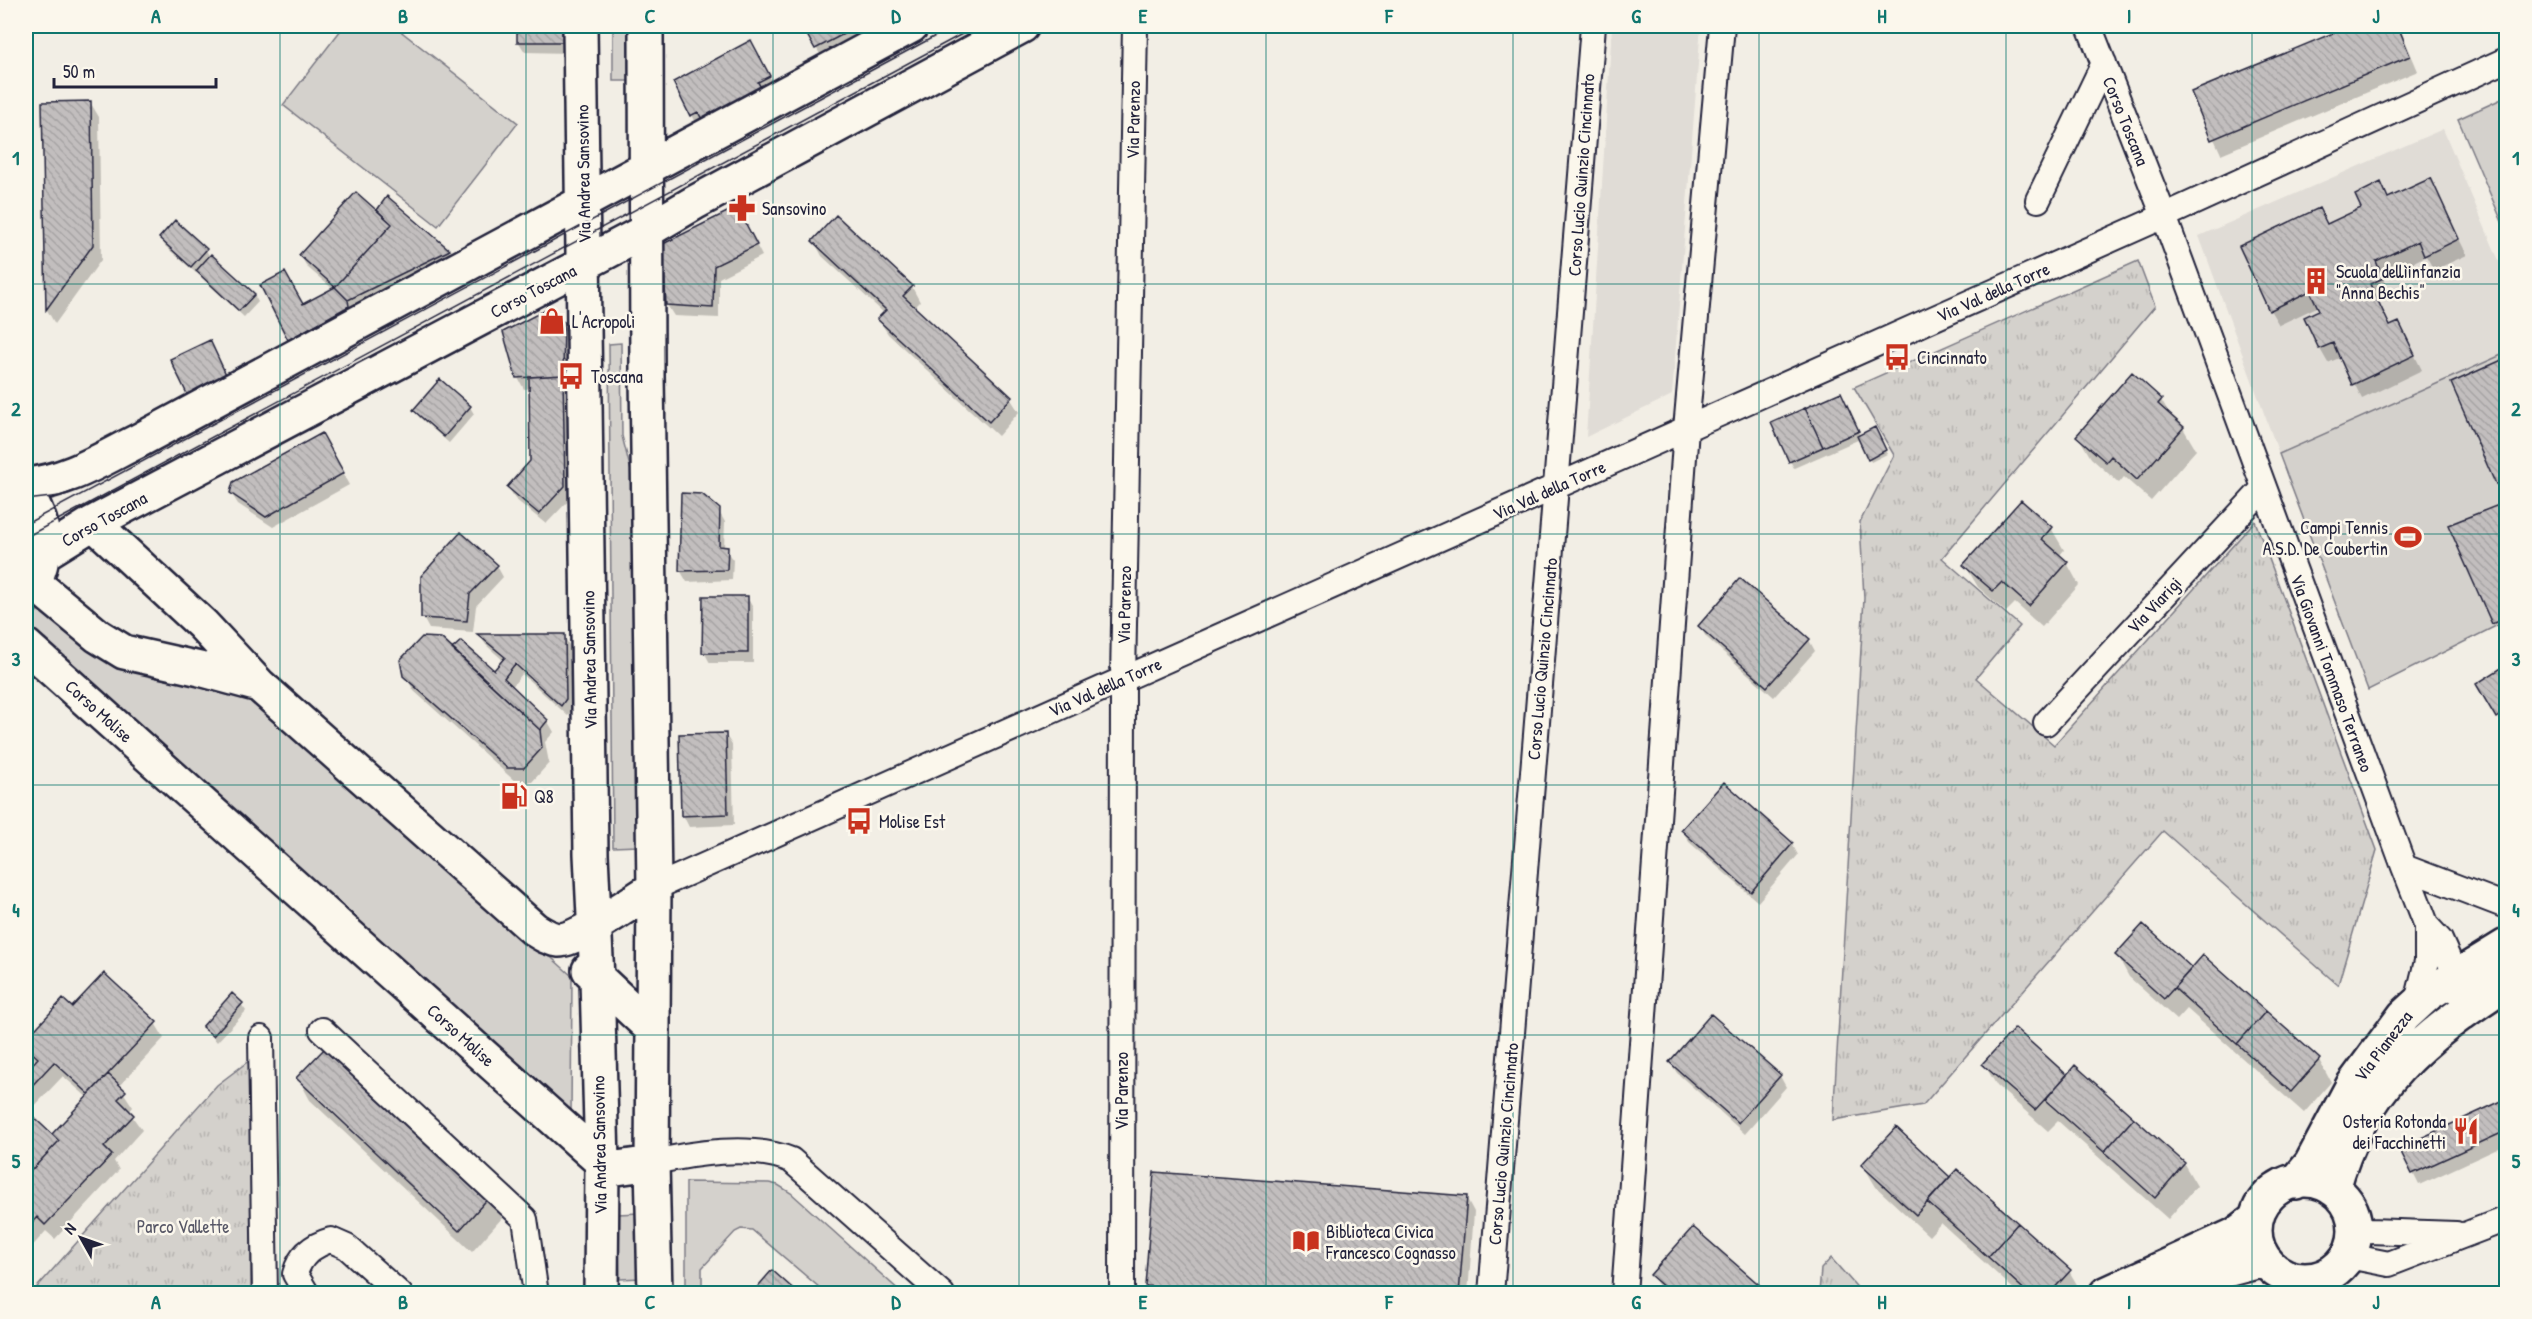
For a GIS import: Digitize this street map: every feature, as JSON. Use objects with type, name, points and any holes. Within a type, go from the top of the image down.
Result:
[{"type":"street","name":"Via Andrea Sansovino","points":[[580,26],[591,844],[602,1162],[601,1293]]},
{"type":"street","points":[[646,26],[654,888],[651,1162],[655,1293]]},
{"type":"street","points":[[26,485],[49,482],[70,475],[138,441],[911,26]]},
{"type":"street","name":"Corso Toscana","points":[[34,577],[93,523],[585,264],[1022,26]]},
{"type":"street","name":"Via Parenzo","points":[[1122,1293],[1123,679],[1135,26]]},
{"type":"street","name":"Corso Lucio Quinzio Cincinnato","points":[[1491,1293],[1558,486],[1593,26]]},
{"type":"street","points":[[1624,1293],[1686,429],[1722,26]]},
{"type":"street","name":"Corso Toscana","points":[[2089,26],[2164,216]]},
{"type":"street","name":"Via Val della Torre","points":[[594,925],[654,888],[2164,216],[2506,60]]},
{"type":"street","points":[[2038,200],[2104,63]]},
{"type":"street","name":"Via Giovanni Tommaso Terraneo","points":[[2164,216],[2263,489],[2427,926],[2427,962],[2417,1002]]},
{"type":"street","name":"Via Viarigi","points":[[2046,723],[2263,489]]},
{"type":"street","points":[[26,492],[40,516],[34,577],[98,636],[124,652],[259,685]]},
{"type":"street","points":[[93,523],[208,630],[259,685],[534,929],[546,937],[562,940],[594,925]]},
{"type":"street","name":"Corso Molise","points":[[26,646],[602,1162]]},
{"type":"street","points":[[2404,867],[2506,906]]},
{"type":"street","name":"Via Giovanni Tommaso Terraneo","points":[[2427,926],[2440,940],[2456,976]]},
{"type":"street","points":[[562,940],[597,979],[651,1028]]},
{"type":"street","name":"Via Pianezza","points":[[2106,1293],[2235,1236],[2256,1219],[2268,1196],[2280,1186],[2296,1182],[2311,1164],[2358,1078],[2398,1023],[2417,1002],[2506,946]]},
{"type":"street","points":[[2423,1042],[2442,1010],[2454,999],[2457,990],[2456,976]]},
{"type":"street","name":"Via Pianezza","points":[[2333,1189],[2337,1173],[2359,1125],[2375,1096],[2395,1070],[2423,1042],[2506,983]]},
{"type":"street","points":[[322,1030],[525,1219],[536,1293]]},
{"type":"street","points":[[261,1038],[265,1293]]},
{"type":"street","points":[[602,1162],[617,1168],[696,1153],[779,1155],[791,1160],[816,1180],[942,1293]]},
{"type":"street","points":[[2256,1219],[2256,1241],[2264,1260],[2279,1273],[2293,1279],[2309,1280],[2324,1277],[2338,1268],[2351,1241],[2348,1206],[2333,1189],[2322,1183],[2308,1180],[2296,1182]]},
{"type":"street","points":[[2351,1241],[2389,1264],[2506,1219]]},
{"type":"street","points":[[306,1293],[295,1274],[299,1261],[316,1245],[332,1240],[347,1247],[400,1293]]},
{"type":"street","points":[[2169,1293],[2211,1274],[2264,1260]]},
{"type":"shaded area","points":[[1612,26],[1701,26],[1672,395],[1586,437]]},
{"type":"shaded area","points":[[2443,129],[2506,277],[2506,353],[2279,454],[2199,236]]},
{"type":"green space","points":[[344,26],[394,26],[518,123],[438,226],[283,105]]},
{"type":"green space","points":[[613,26],[628,26],[629,81],[613,81]]},
{"type":"green space","points":[[2506,97],[2506,231],[2458,119]]},
{"type":"green space","points":[[2138,261],[2155,306],[1942,558],[2020,626],[1976,678],[2054,745],[2255,521],[2377,850],[2338,985],[2163,831],[1923,1105],[1833,1120],[1864,598],[1860,522],[1894,455],[1854,387]]},
{"type":"green space","points":[[621,343],[622,436],[633,479],[638,846],[613,847],[609,344]]},
{"type":"green space","name":"Campi Tennis A.S.D. De Coubertin","points":[[2506,353],[2506,621],[2368,690],[2279,454]]},
{"type":"green space","points":[[39,609],[253,691],[572,976],[571,1115],[26,628]]},
{"type":"green space","name":"Parco Vallette","points":[[250,1060],[251,1293],[31,1294],[217,1085]]},
{"type":"green space","points":[[686,1182],[778,1185],[791,1193],[902,1293],[823,1293],[752,1230],[741,1229],[735,1232],[702,1268],[702,1286],[694,1288],[694,1293],[686,1293]]},
{"type":"green space","points":[[639,1213],[641,1278],[620,1279],[618,1214]]},
{"type":"green space","points":[[1831,1258],[1862,1293],[1819,1293],[1821,1269]]},
{"type":"building","points":[[517,26],[563,26],[563,42],[517,42]]},
{"type":"building","points":[[802,26],[859,26],[815,49]]},
{"type":"building","points":[[2350,26],[2398,26],[2410,56],[2211,140],[2191,92]]},
{"type":"building","points":[[751,40],[770,76],[758,82],[764,94],[705,125],[698,112],[690,116],[673,82]]},
{"type":"building","points":[[91,101],[93,245],[46,310],[42,102]]},
{"type":"building","name":"Scuola dellìinfanzia \"Anna Bechis\"","points":[[2431,178],[2459,239],[2424,256],[2418,241],[2376,261],[2383,278],[2370,284],[2390,326],[2399,322],[2415,355],[2352,385],[2333,343],[2319,349],[2304,317],[2319,310],[2310,291],[2269,311],[2239,246],[2319,208],[2327,224],[2361,208],[2355,195],[2381,182],[2388,198]]},
{"type":"building","points":[[356,192],[392,224],[335,287],[299,255]]},
{"type":"building","points":[[387,196],[450,250],[348,300],[335,287],[392,224],[377,210]]},
{"type":"building","points":[[737,207],[757,245],[714,266],[713,308],[666,305],[663,244]]},
{"type":"building","points":[[836,215],[913,286],[903,296],[1012,397],[989,422],[877,319],[886,310],[812,241]]},
{"type":"building","points":[[175,220],[207,249],[191,267],[159,238]]},
{"type":"building","points":[[211,254],[255,294],[239,311],[196,271]]},
{"type":"building","points":[[285,272],[303,304],[335,287],[348,300],[349,306],[288,340],[260,285]]},
{"type":"building","points":[[545,310],[564,322],[563,375],[516,378],[503,332]]},
{"type":"building","points":[[210,340],[229,381],[190,400],[170,359]]},
{"type":"building","points":[[2504,359],[2506,364],[2506,480],[2496,485],[2451,383]]},
{"type":"building","points":[[2132,372],[2162,399],[2158,404],[2184,427],[2137,480],[2111,456],[2106,462],[2076,436]]},
{"type":"building","points":[[563,375],[565,486],[539,514],[507,487],[530,461],[529,377]]},
{"type":"building","points":[[440,379],[471,406],[444,437],[413,410]]},
{"type":"building","points":[[1841,392],[1859,431],[1823,447],[1805,408]]},
{"type":"building","points":[[1805,408],[1823,447],[1789,462],[1771,423]]},
{"type":"building","points":[[1875,427],[1886,450],[1868,460],[1857,436]]},
{"type":"building","points":[[322,433],[344,473],[266,517],[230,493],[233,482]]},
{"type":"building","points":[[681,493],[702,494],[720,509],[719,546],[728,547],[727,570],[679,571]]},
{"type":"building","points":[[2021,500],[2052,527],[2042,539],[2068,562],[2029,606],[2002,582],[1993,591],[1963,565]]},
{"type":"building","points":[[2506,502],[2506,617],[2492,624],[2448,525]]},
{"type":"building","points":[[461,532],[498,565],[470,594],[467,621],[421,618],[421,576]]},
{"type":"building","points":[[1740,578],[1810,639],[1767,687],[1698,626]]},
{"type":"building","points":[[703,596],[748,596],[748,653],[702,653]]},
{"type":"building","points":[[477,634],[565,634],[566,699],[561,706],[515,664],[504,678],[548,720],[540,730],[452,649],[461,641],[494,670],[505,657]]},
{"type":"building","points":[[422,637],[441,638],[540,730],[542,748],[524,768],[507,768],[403,676],[400,660]]},
{"type":"building","points":[[2506,665],[2506,711],[2496,718],[2476,684]]},
{"type":"building","points":[[726,733],[728,814],[681,816],[679,734]]},
{"type":"building","points":[[1724,782],[1793,843],[1751,892],[1681,830]]},
{"type":"building","points":[[2143,924],[2192,968],[2164,999],[2115,955]]},
{"type":"building","points":[[2203,955],[2266,1011],[2237,1044],[2174,988]]},
{"type":"building","points":[[104,973],[157,1022],[89,1094],[54,1062],[26,1092],[26,1071],[38,1058],[26,1047],[26,1039],[63,999],[72,1007]]},
{"type":"building","points":[[232,993],[243,1003],[213,1036],[202,1027]]},
{"type":"building","points":[[2266,1011],[2320,1059],[2291,1092],[2237,1044]]},
{"type":"building","points":[[1711,1014],[1781,1075],[1738,1123],[1669,1062]]},
{"type":"building","points":[[2015,1028],[2067,1075],[2035,1110],[1982,1064]]},
{"type":"building","points":[[326,1047],[491,1195],[459,1231],[296,1078]]},
{"type":"building","points":[[2075,1065],[2134,1118],[2104,1152],[2045,1100]]},
{"type":"building","points":[[108,1074],[126,1091],[118,1099],[134,1115],[104,1147],[112,1155],[45,1225],[37,1217],[26,1229],[26,1173],[27,1175],[59,1141],[52,1134]]},
{"type":"building","points":[[2506,1099],[2506,1131],[2412,1174],[2399,1148]]},
{"type":"building","points":[[26,1110],[59,1141],[27,1175],[26,1173]]},
{"type":"building","points":[[2134,1118],[2185,1163],[2155,1198],[2104,1152]]},
{"type":"building","points":[[1896,1127],[1950,1177],[1916,1215],[1861,1165]]},
{"type":"building","points":[[1957,1169],[2018,1223],[1988,1257],[1927,1202]]},
{"type":"building","name":"Biblioteca Civica Francesco Cognasso","points":[[1154,1172],[1467,1196],[1459,1294],[1193,1294],[1193,1290],[1145,1286]]},
{"type":"building","points":[[2018,1223],[2071,1270],[2049,1294],[2029,1294],[1988,1257]]},
{"type":"building","points":[[1693,1227],[1763,1288],[1757,1294],[1672,1294],[1650,1275]]},
{"type":"building","points":[[772,1270],[799,1294],[755,1294],[753,1292]]},
{"type":"tram line","points":[[26,524],[954,26]]},
{"type":"tram line","points":[[26,537],[977,26]]},
{"type":"tram line","points":[[26,500],[60,496],[74,491]]},
{"type":"place","name":"Sansovino","points":[[742,208]]},
{"type":"place","name":"Scuola dellìinfanzia \"Anna Bechis\"","points":[[2316,281]]},
{"type":"place","name":"L'Acropoli","points":[[552,321]]},
{"type":"place","name":"Cincinnato","points":[[1897,357]]},
{"type":"place","name":"Toscana","points":[[571,376]]},
{"type":"place","name":"Campi Tennis A.S.D. De Coubertin","points":[[2408,537]]},
{"type":"place","name":"Q8","points":[[514,796]]},
{"type":"place","name":"Molise Est","points":[[859,821]]},
{"type":"place","name":"Osteria Rotonda dei Facchinetti","points":[[2466,1131]]},
{"type":"place","name":"Biblioteca Civica Francesco Cognasso","points":[[1306,1241]]}]
